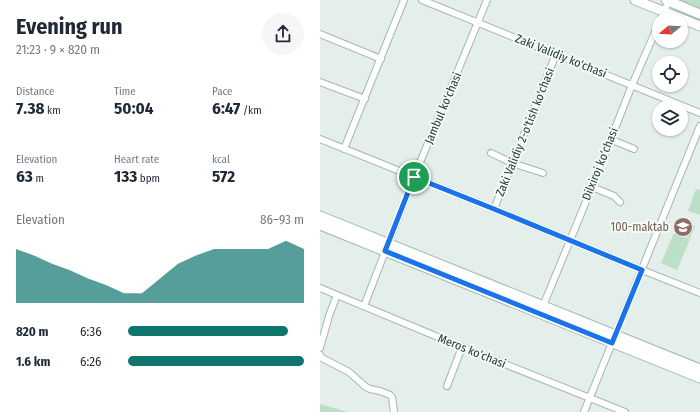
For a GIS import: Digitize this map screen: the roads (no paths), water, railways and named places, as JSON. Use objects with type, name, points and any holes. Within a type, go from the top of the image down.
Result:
[{"type":"street","points":[[344,149],[404,0]]},
{"type":"street","name":"Zaki Validiy ko'chasi","points":[[422,0],[700,113]]},
{"type":"street","name":"Jambul ko'chasi","points":[[364,306],[414,177],[487,0]]},
{"type":"street","points":[[636,0],[657,12]]},
{"type":"street","points":[[663,12],[667,0],[700,14]]},
{"type":"street","points":[[688,23],[700,26]]},
{"type":"street","points":[[320,34],[381,59]]},
{"type":"street","name":"Dilxiroj ko‘chasi","points":[[543,306],[652,39]]},
{"type":"street","name":"Zaki Validiy 2-o'tish ko'chasi","points":[[494,209],[556,54]]},
{"type":"street","points":[[320,82],[365,99]]},
{"type":"street","points":[[584,412],[700,126]]},
{"type":"street","points":[[320,139],[700,293]]},
{"type":"street","points":[[610,139],[634,149]]},
{"type":"street","points":[[491,153],[512,163],[543,174]]},
{"type":"street","points":[[592,186],[614,196],[620,202]]},
{"type":"street","points":[[320,216],[387,247],[614,339],[700,369]]},
{"type":"street","points":[[320,225],[387,247],[543,306],[700,378]]},
{"type":"street","name":"Meros ko‘chasi","points":[[320,288],[625,412]]},
{"type":"street","points":[[320,348],[329,316],[337,295]]},
{"type":"street","points":[[447,386],[462,347]]},
{"type":"street","points":[[320,355],[322,358],[349,372],[366,387],[392,396],[394,412]]},
{"type":"place","name":"100-maktab","points":[[683,227]]}]
